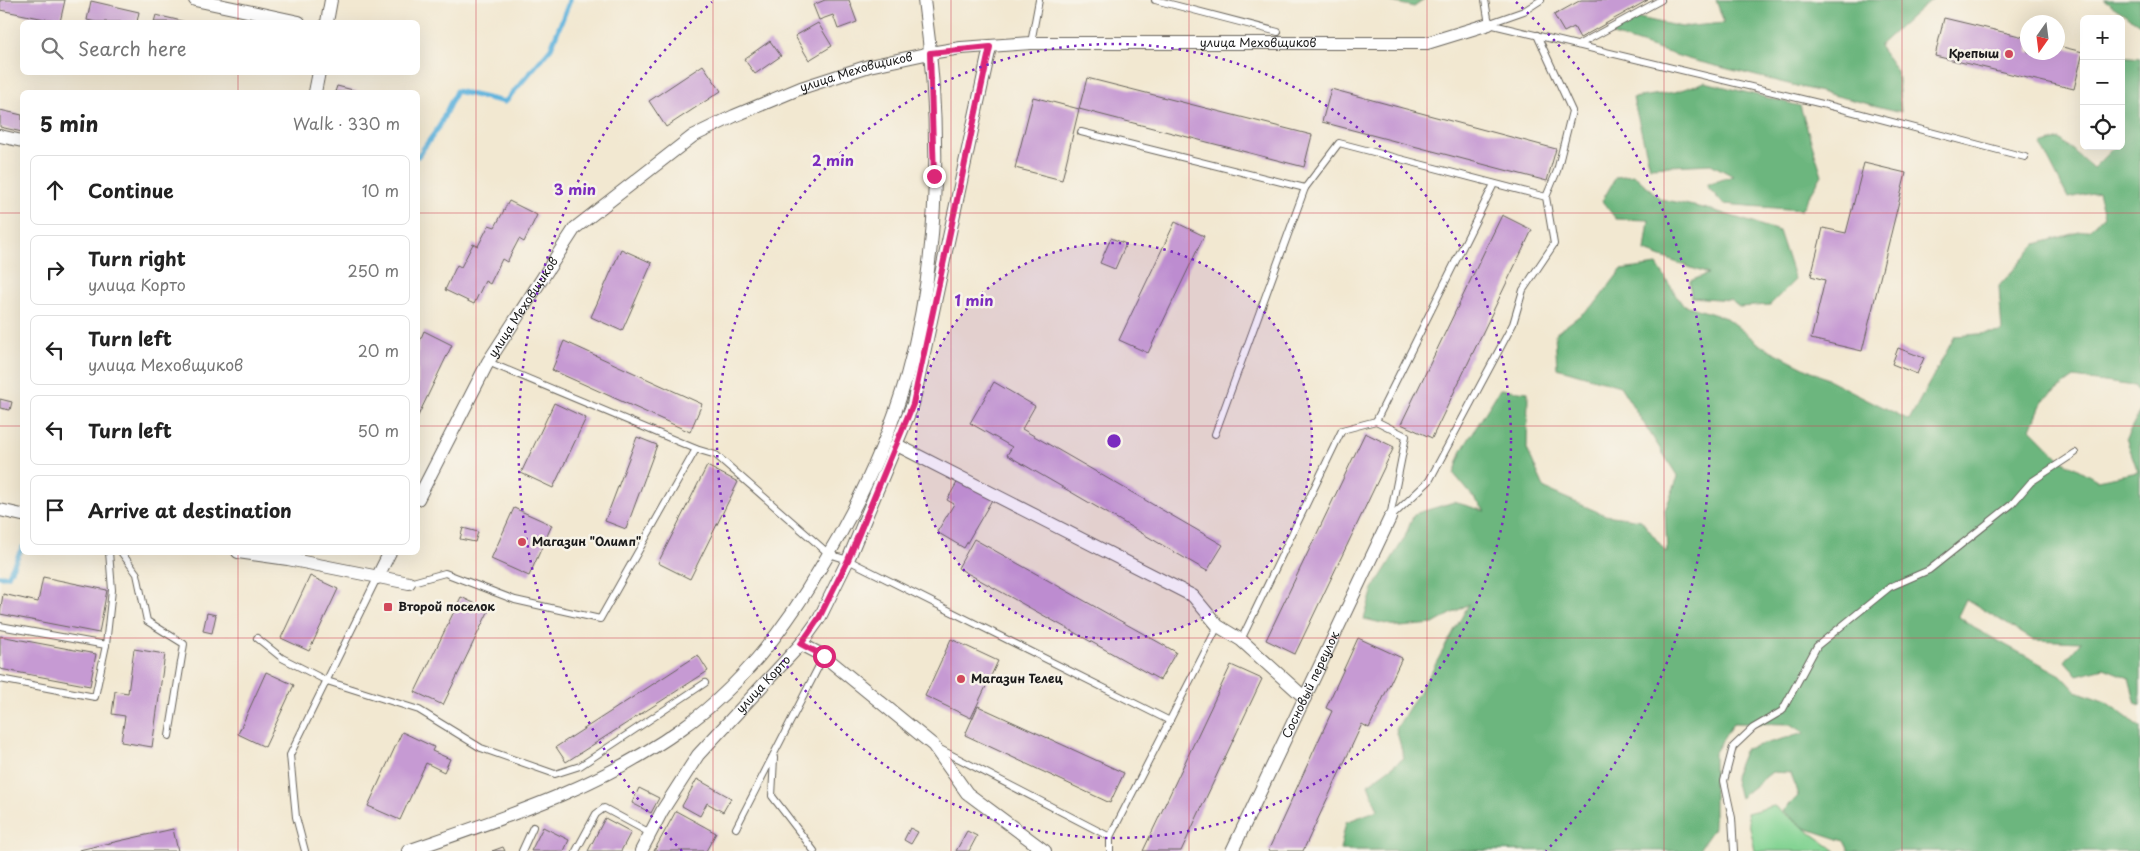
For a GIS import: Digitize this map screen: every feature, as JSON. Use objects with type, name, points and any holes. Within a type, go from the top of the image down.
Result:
[{"type":"street","points":[[195,0],[290,20]]},
{"type":"street","points":[[327,20],[332,0]]},
{"type":"street","points":[[408,851],[509,816],[589,783],[622,766],[683,728],[736,683],[759,658],[794,611],[829,554],[862,492],[893,415],[917,332],[932,221],[934,131],[930,53],[924,0]]},
{"type":"street","name":"улица Меховщиков","points":[[420,495],[488,362],[574,228],[693,136],[734,116],[801,88],[869,66],[930,53],[1031,43],[1427,43],[1489,24]]},
{"type":"street","name":"улица Корто","points":[[641,851],[662,811],[698,754],[801,644],[819,618],[848,560],[913,404],[990,47]]},
{"type":"street","points":[[315,90],[318,75]]},
{"type":"street","points":[[0,136],[20,141]]},
{"type":"street","points":[[897,445],[1192,596],[1218,626],[1241,640],[1305,698]]},
{"type":"street","points":[[0,510],[20,515]]},
{"type":"street","name":"Сосновый переулок","points":[[1232,851],[1390,518]]},
{"type":"street","points":[[263,555],[288,558],[377,578],[409,583]]},
{"type":"street","points":[[377,578],[388,555]]},
{"type":"street","points":[[801,644],[824,656],[933,745],[967,793],[1045,851]]},
{"type":"lane","points":[[1031,43],[1039,0]]},
{"type":"lane","points":[[1156,0],[1278,32]]},
{"type":"lane","points":[[1485,0],[1489,24]]},
{"type":"lane","points":[[1489,24],[1524,11],[1541,0]]},
{"type":"lane","points":[[1578,45],[1660,0]]},
{"type":"lane","points":[[1489,24],[1835,107],[2024,156]]},
{"type":"lane","points":[[1390,518],[1429,481],[1513,324],[1523,290],[1554,244],[1546,197],[1557,171],[1572,111],[1537,35]]},
{"type":"lane","points":[[1080,132],[1304,188]]},
{"type":"lane","points":[[1216,434],[1304,188],[1339,143],[1546,197]]},
{"type":"lane","points":[[1376,421],[1494,184]]},
{"type":"lane","points":[[488,362],[696,450],[716,454],[829,554],[848,560],[1170,721]]},
{"type":"lane","points":[[1241,640],[1342,430],[1376,421],[1406,436],[1390,518]]},
{"type":"lane","points":[[409,583],[445,573],[515,600],[600,619],[696,450]]},
{"type":"lane","points":[[1734,851],[1732,818],[1724,781],[1733,747],[1753,728],[1782,711],[1817,646],[1890,587],[1929,570],[2012,504],[2031,482],[2075,453]]},
{"type":"lane","points":[[0,679],[95,698],[106,644],[112,590],[109,555]]},
{"type":"lane","points":[[123,555],[138,574],[147,621],[184,644],[169,736]]},
{"type":"lane","points":[[305,851],[296,817],[290,755],[377,578]]},
{"type":"lane","points":[[0,626],[106,644]]},
{"type":"lane","points":[[1110,851],[1110,836],[1218,626]]},
{"type":"lane","points":[[257,638],[282,658],[327,681],[419,710],[481,748],[555,774],[580,766],[705,683]]},
{"type":"lane","points":[[736,828],[824,656]]},
{"type":"lane","points":[[933,745],[1110,836]]},
{"type":"lane","points":[[774,754],[772,796],[814,851]]},
{"type":"lane","points":[[576,851],[596,814],[604,808],[650,833]]},
{"type":"lane","points":[[522,851],[533,827]]},
{"type":"green space","points":[[1384,0],[1424,0],[1414,7]]},
{"type":"green space","points":[[1716,0],[1933,0],[1923,6],[1879,46],[1897,71],[1901,112],[1688,59],[1610,34],[1639,18],[1682,27],[1724,23]]},
{"type":"green space","points":[[2103,0],[2140,0],[2140,24]]},
{"type":"green space","points":[[2125,56],[2140,58],[2140,397],[2135,386],[2074,378],[2043,400],[2031,429],[2060,459],[2097,480],[2138,472],[2126,438],[2140,411],[2140,706],[2136,704],[2129,678],[2104,668],[2077,675],[2065,661],[2081,642],[2033,640],[1966,599],[1958,616],[1976,629],[2061,675],[2076,691],[2106,702],[2140,727],[2140,851],[1849,851],[1844,841],[1805,828],[1783,811],[1798,796],[1791,773],[1772,772],[1740,798],[1734,776],[1745,749],[1805,733],[1791,724],[1733,723],[1714,754],[1714,828],[1698,851],[1340,850],[1346,822],[1378,810],[1368,784],[1404,758],[1396,729],[1469,604],[1433,624],[1400,627],[1364,619],[1373,589],[1404,539],[1414,514],[1454,502],[1485,511],[1454,474],[1462,450],[1500,389],[1528,392],[1527,449],[1545,489],[1605,515],[1641,520],[1667,553],[1665,510],[1678,477],[1620,386],[1557,368],[1555,334],[1595,304],[1621,270],[1657,265],[1682,304],[1726,318],[1762,346],[1909,420],[1955,336],[2002,332],[1999,286],[2036,244],[2090,229],[2104,216],[2098,192],[2068,198],[2041,145],[2060,139],[2093,168],[2111,150],[2125,150]]},
{"type":"green space","points":[[1705,82],[1800,106],[1822,175],[1801,210],[1723,204],[1706,185],[1733,176],[1711,164],[1650,167],[1633,98],[1675,92]]},
{"type":"green space","points":[[1634,175],[1661,199],[1712,210],[1779,231],[1795,280],[1770,305],[1739,307],[1730,300],[1691,297],[1690,281],[1708,274],[1645,251],[1649,220],[1616,219],[1602,201],[1616,177]]},
{"type":"green space","points":[[1774,806],[1836,851],[1755,851],[1747,813]]},
{"type":"building","points":[[0,0],[65,0],[60,20],[50,20],[0,10]]},
{"type":"building","points":[[825,0],[849,0],[857,22],[838,29],[833,15],[819,20],[813,5]]},
{"type":"building","points":[[1581,0],[1648,0],[1580,38],[1574,27],[1564,32],[1554,15]]},
{"type":"building","points":[[91,1],[139,12],[137,20],[87,20]]},
{"type":"building","points":[[156,15],[177,20],[155,20]]},
{"type":"building","name":"Крепыш","points":[[1944,18],[2020,36],[2020,60],[2065,60],[2065,48],[2080,51],[2080,64],[2074,89],[1935,56]]},
{"type":"building","points":[[818,23],[832,46],[809,60],[795,36]]},
{"type":"building","points":[[770,41],[781,56],[755,74],[744,59]]},
{"type":"building","points":[[703,65],[721,91],[666,127],[649,101]]},
{"type":"building","points":[[1087,78],[1312,135],[1304,167],[1079,109]]},
{"type":"building","points":[[337,86],[353,90],[336,90]]},
{"type":"building","points":[[1331,89],[1556,149],[1547,181],[1322,122]]},
{"type":"building","points":[[1033,97],[1079,109],[1062,180],[1015,168]]},
{"type":"building","points":[[0,110],[20,115],[20,132],[0,127]]},
{"type":"building","points":[[1864,163],[1906,173],[1862,351],[1811,339],[1825,280],[1811,276],[1823,228],[1846,233]]},
{"type":"building","points":[[509,201],[537,215],[524,242],[519,239],[507,262],[502,259],[490,284],[485,281],[474,304],[445,290],[457,265],[461,267],[473,244],[478,246],[489,225],[495,227]]},
{"type":"building","points":[[1502,215],[1532,230],[1432,438],[1401,424]]},
{"type":"building","points":[[1175,222],[1204,236],[1148,353],[1119,340]]},
{"type":"building","points":[[1111,238],[1126,244],[1115,269],[1100,263]]},
{"type":"building","points":[[621,249],[652,263],[622,331],[591,317]]},
{"type":"building","points":[[424,331],[452,345],[420,412],[420,340]]},
{"type":"building","points":[[564,341],[702,404],[690,432],[552,370]]},
{"type":"building","points":[[1898,348],[1924,358],[1917,374],[1892,364]]},
{"type":"building","points":[[994,382],[1035,406],[1022,429],[1223,545],[1207,571],[1007,455],[1012,447],[970,423]]},
{"type":"building","points":[[0,399],[12,402],[10,410],[0,408]]},
{"type":"building","points":[[554,403],[586,418],[553,488],[521,473]]},
{"type":"building","points":[[1365,433],[1394,447],[1295,654],[1266,640]]},
{"type":"building","points":[[637,437],[657,445],[626,529],[605,521]]},
{"type":"building","points":[[707,466],[738,482],[690,579],[658,563]]},
{"type":"building","points":[[962,474],[996,493],[964,548],[937,532],[954,504],[947,500]]},
{"type":"building","name":"Магазин \"Олимп\"","points":[[514,508],[552,525],[529,576],[491,559]]},
{"type":"building","points":[[463,528],[478,532],[475,542],[460,539]]},
{"type":"building","points":[[974,539],[1176,652],[1160,680],[958,568]]},
{"type":"building","points":[[310,576],[338,589],[309,651],[281,638]]},
{"type":"building","points":[[43,577],[107,590],[99,633],[0,614],[3,594],[38,602]]},
{"type":"building","points":[[461,597],[489,610],[443,705],[415,692]]},
{"type":"building","points":[[207,613],[216,615],[212,633],[203,631]]},
{"type":"building","points":[[0,636],[96,654],[90,686],[0,669]]},
{"type":"building","points":[[1358,638],[1402,658],[1369,728],[1362,724],[1303,851],[1268,851],[1332,711],[1326,708]]},
{"type":"building","name":"Магазин Телец","points":[[951,639],[998,661],[971,718],[925,696]]},
{"type":"building","points":[[134,649],[165,654],[152,747],[121,742],[125,716],[112,714],[115,691],[128,693]]},
{"type":"building","points":[[698,655],[708,671],[566,762],[556,747]]},
{"type":"building","points":[[1231,665],[1262,679],[1181,851],[1143,851]]},
{"type":"building","points":[[266,672],[294,685],[265,747],[238,734]]},
{"type":"building","points":[[978,706],[1124,773],[1110,803],[965,735]]},
{"type":"building","points":[[402,732],[434,747],[432,751],[450,759],[444,772],[426,763],[400,820],[368,806]]},
{"type":"building","points":[[697,779],[731,798],[723,812],[707,803],[700,816],[682,806]]},
{"type":"building","points":[[639,788],[659,798],[651,813],[632,803]]},
{"type":"building","points":[[676,811],[716,833],[706,851],[654,851]]},
{"type":"building","points":[[605,818],[631,832],[621,851],[588,851]]},
{"type":"building","points":[[543,827],[569,840],[564,851],[531,851]]},
{"type":"building","points":[[910,828],[918,832],[911,844],[904,840]]},
{"type":"building","points":[[173,829],[178,851],[79,851],[79,850]]},
{"type":"building","points":[[967,831],[977,836],[969,851],[956,851]]},
{"type":"building","points":[[503,847],[505,851],[492,851]]},
{"type":"waterway","points":[[420,153],[439,127],[456,91],[505,102],[551,48],[570,0]]},
{"type":"waterway","points":[[0,576],[8,576],[20,552]]},
{"type":"place","name":"Крепыш","points":[[2009,54]]},
{"type":"place","name":"Магазин \"Олимп\"","points":[[522,542]]},
{"type":"place","name":"Второй поселок","points":[[388,607]]},
{"type":"place","name":"Магазин Телец","points":[[961,679]]},
{"type":"route","points":[[824,656],[801,644],[819,618],[848,560],[913,404],[990,47],[961,48],[930,53],[934,176]]}]
